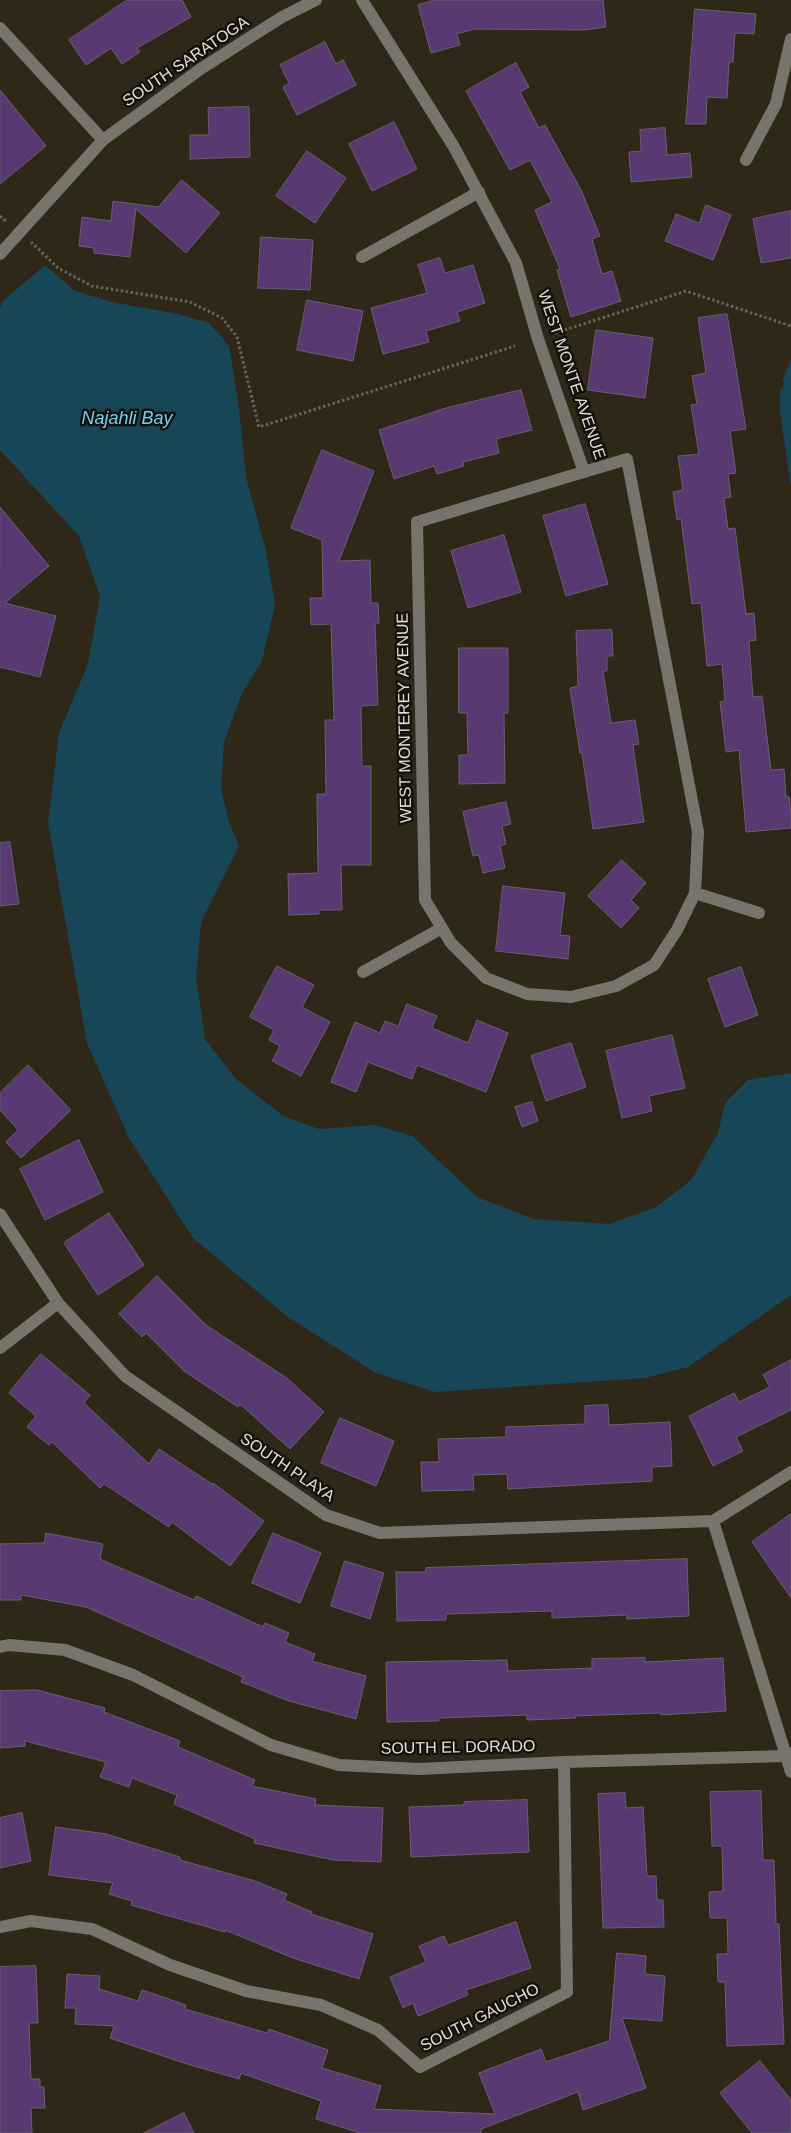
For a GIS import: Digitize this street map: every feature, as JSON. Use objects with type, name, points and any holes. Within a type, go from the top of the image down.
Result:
[{"type":"street","name":"SOUTH SARATOGA","points":[[0,254],[103,140],[202,68],[282,17],[316,0]]},
{"type":"street","name":"WEST MONTE AVENUE","points":[[362,0],[454,147],[516,263],[538,339],[584,472],[627,458],[698,832],[695,893],[677,930],[654,965],[616,986],[571,997]]},
{"type":"street","points":[[0,28],[103,140]]},
{"type":"street","points":[[746,160],[776,104],[791,39]]},
{"type":"street","points":[[362,257],[479,192]]},
{"type":"street","name":"WEST MONTEREY AVENUE","points":[[571,997],[527,994],[486,978],[451,943],[425,900],[417,522],[584,472]]},
{"type":"street","points":[[695,893],[759,912]]},
{"type":"street","points":[[363,972],[442,928]]},
{"type":"street","name":"SOUTH PLAYA","points":[[0,1214],[58,1304],[125,1376],[326,1515],[335,1518],[380,1532],[712,1521],[791,1472]]},
{"type":"street","points":[[0,1348],[58,1304]]},
{"type":"street","points":[[712,1521],[788,1754],[791,1772]]},
{"type":"street","name":"SOUTH EL DORADO","points":[[0,1647],[9,1645],[65,1650],[133,1675],[271,1745],[339,1765],[419,1769],[788,1754]]},
{"type":"street","name":"SOUTH GAUCHO","points":[[0,1927],[31,1921],[92,1928],[170,1964],[246,1991],[321,2005],[378,2030],[420,2068],[567,1992],[564,1762]]},
{"type":"path","points":[[0,216],[19,231],[58,268],[92,286],[190,302],[222,318],[237,337],[259,427],[516,346]]},
{"type":"path","points":[[556,333],[686,291],[791,326]]},
{"type":"water","name":"Najahli Bay","points":[[45,265],[75,291],[112,302],[178,314],[209,323],[229,346],[239,409],[246,477],[266,551],[275,604],[262,661],[242,693],[224,742],[221,788],[229,822],[239,846],[201,922],[196,978],[205,1039],[236,1079],[283,1116],[319,1129],[375,1125],[412,1136],[477,1197],[533,1219],[610,1224],[656,1207],[691,1180],[718,1133],[725,1103],[748,1080],[791,1073],[791,1295],[688,1367],[645,1378],[435,1392],[376,1373],[288,1317],[193,1238],[129,1138],[87,1043],[48,823],[59,733],[88,664],[100,596],[79,536],[0,450],[0,308],[3,301]]},
{"type":"water","points":[[791,360],[791,487],[780,412],[780,389],[783,389],[784,381],[782,380]]},
{"type":"building","points":[[127,0],[182,0],[191,17],[137,48],[140,52],[122,64],[111,48],[86,65],[69,40]]},
{"type":"building","points":[[435,0],[603,0],[606,27],[584,30],[475,29],[457,34],[460,45],[431,53],[418,5]]},
{"type":"building","points":[[695,9],[756,14],[754,34],[735,33],[733,62],[729,62],[727,98],[707,97],[706,124],[686,124]]},
{"type":"building","points":[[325,42],[336,64],[343,60],[356,85],[297,115],[283,87],[289,83],[280,65]]},
{"type":"building","points":[[516,63],[529,87],[520,92],[539,128],[545,125],[581,190],[600,236],[592,239],[602,274],[612,271],[621,301],[571,317],[557,270],[560,269],[535,210],[552,202],[530,160],[510,170],[466,91]]},
{"type":"building","points":[[0,90],[46,146],[0,184]]},
{"type":"building","points":[[249,107],[250,157],[190,159],[190,135],[209,135],[208,108]]},
{"type":"building","points":[[394,122],[417,169],[372,191],[349,144]]},
{"type":"building","points":[[665,128],[667,155],[690,153],[692,177],[631,182],[629,152],[641,151],[640,130]]},
{"type":"building","points":[[307,151],[346,178],[315,223],[276,196]]},
{"type":"building","points":[[182,180],[220,213],[186,253],[136,209],[130,257],[94,253],[94,248],[79,246],[82,217],[111,221],[113,201],[158,207]]},
{"type":"building","points":[[706,205],[731,215],[713,260],[665,241],[676,214],[699,223]]},
{"type":"building","points":[[791,211],[791,258],[761,263],[753,219]]},
{"type":"building","points":[[261,237],[313,240],[310,290],[258,288]]},
{"type":"building","points":[[440,258],[445,273],[473,265],[485,303],[457,312],[460,321],[426,331],[429,342],[383,354],[371,308],[427,293],[418,265]]},
{"type":"building","points":[[307,300],[363,311],[353,361],[297,350]]},
{"type":"building","points":[[727,314],[746,429],[730,431],[736,473],[728,474],[731,497],[724,498],[728,529],[735,528],[746,614],[754,613],[756,640],[749,641],[753,697],[762,696],[771,770],[784,769],[786,797],[789,797],[791,815],[791,828],[746,832],[739,750],[726,752],[720,702],[725,701],[722,664],[707,666],[701,603],[692,604],[681,519],[677,520],[673,492],[683,490],[678,456],[699,454],[691,405],[697,404],[692,376],[706,373],[698,318]]},
{"type":"building","points":[[596,330],[653,338],[645,398],[588,390]]},
{"type":"building","points":[[521,390],[532,430],[496,439],[499,453],[463,462],[464,466],[437,474],[434,466],[394,479],[379,430],[446,408]]},
{"type":"building","points":[[322,450],[374,471],[339,561],[370,560],[371,603],[378,603],[379,623],[375,623],[378,705],[361,706],[362,766],[371,766],[371,865],[341,865],[342,910],[319,910],[319,914],[289,915],[288,874],[318,873],[317,794],[326,794],[325,720],[334,720],[331,624],[311,625],[310,598],[323,598],[322,540],[291,528]]},
{"type":"building","points":[[585,504],[608,584],[566,596],[543,516]]},
{"type":"building","points":[[0,507],[49,566],[5,603],[56,616],[40,677],[0,667]]},
{"type":"building","points":[[504,535],[521,592],[468,608],[451,551]]},
{"type":"building","points":[[612,630],[613,656],[607,656],[607,671],[603,671],[611,723],[635,720],[639,744],[633,745],[644,822],[593,829],[570,688],[578,686],[576,631]]},
{"type":"building","points":[[459,648],[508,648],[508,713],[504,713],[505,783],[459,784],[459,755],[468,755],[467,713],[459,713]]},
{"type":"building","points":[[506,802],[511,824],[502,826],[506,844],[500,846],[505,868],[483,873],[479,855],[473,856],[463,812]]},
{"type":"building","points":[[10,842],[19,904],[0,906],[0,843]]},
{"type":"building","points":[[622,860],[646,883],[631,900],[639,908],[621,928],[588,896]]},
{"type":"building","points":[[503,886],[565,893],[560,935],[570,936],[568,959],[496,951]]},
{"type":"building","points":[[277,966],[314,985],[302,1007],[330,1022],[301,1076],[272,1061],[280,1046],[269,1040],[274,1030],[250,1017]]},
{"type":"building","points":[[741,967],[758,1015],[725,1027],[708,979]]},
{"type":"building","points":[[407,1004],[437,1016],[432,1028],[468,1043],[477,1020],[508,1033],[486,1092],[417,1065],[412,1079],[368,1062],[356,1092],[331,1082],[355,1022],[380,1033],[385,1021],[398,1026]]},
{"type":"building","points":[[672,1035],[685,1088],[649,1096],[652,1111],[622,1118],[606,1051]]},
{"type":"building","points":[[571,1043],[586,1087],[546,1101],[531,1056]]},
{"type":"building","points":[[28,1065],[71,1110],[21,1158],[6,1142],[18,1130],[0,1110],[0,1093]]},
{"type":"building","points":[[532,1102],[538,1121],[522,1127],[515,1107]]},
{"type":"building","points":[[79,1140],[103,1192],[45,1220],[20,1169]]},
{"type":"building","points":[[109,1213],[144,1265],[98,1295],[64,1243]]},
{"type":"building","points":[[157,1276],[206,1325],[288,1379],[324,1412],[290,1449],[240,1404],[238,1407],[184,1371],[146,1333],[142,1337],[119,1314]]},
{"type":"building","points":[[41,1354],[90,1395],[84,1403],[149,1464],[159,1449],[213,1483],[264,1521],[230,1566],[172,1522],[169,1527],[104,1484],[100,1488],[52,1442],[49,1445],[27,1427],[36,1416],[9,1393]]},
{"type":"building","points":[[791,1360],[791,1410],[736,1437],[743,1451],[713,1466],[689,1416],[734,1393],[739,1402],[770,1387],[763,1375]]},
{"type":"building","points":[[608,1405],[609,1425],[670,1422],[672,1466],[652,1467],[652,1481],[508,1489],[507,1474],[473,1475],[474,1490],[422,1491],[421,1462],[439,1462],[438,1439],[506,1437],[506,1427],[585,1424],[585,1406]]},
{"type":"building","points":[[340,1418],[394,1441],[376,1486],[321,1463]]},
{"type":"building","points":[[791,1514],[791,1598],[752,1542]]},
{"type":"building","points":[[46,1533],[103,1544],[100,1559],[194,1600],[196,1596],[263,1627],[265,1623],[289,1633],[285,1642],[315,1654],[312,1661],[366,1676],[356,1719],[289,1701],[241,1682],[243,1677],[86,1607],[21,1595],[21,1600],[0,1600],[0,1544],[44,1543]]},
{"type":"building","points":[[273,1533],[321,1553],[300,1603],[252,1583]]},
{"type":"building","points":[[687,1559],[689,1616],[627,1619],[627,1615],[552,1618],[552,1611],[446,1614],[446,1620],[397,1621],[396,1572],[426,1572],[426,1568]]},
{"type":"building","points":[[345,1561],[384,1573],[370,1619],[331,1606]]},
{"type":"building","points":[[645,1658],[645,1662],[723,1658],[726,1711],[661,1715],[661,1713],[575,1716],[576,1718],[527,1720],[527,1715],[439,1718],[439,1721],[387,1722],[386,1662],[507,1660],[508,1671],[592,1668],[592,1659]]},
{"type":"building","points":[[37,1690],[105,1708],[104,1712],[180,1741],[178,1747],[255,1780],[252,1786],[316,1799],[315,1805],[383,1808],[381,1862],[333,1860],[254,1843],[255,1839],[174,1804],[177,1795],[132,1778],[129,1787],[100,1777],[106,1762],[25,1741],[25,1746],[0,1748],[0,1691]]},
{"type":"building","points":[[761,1791],[763,1860],[774,1860],[776,1924],[779,1924],[784,2044],[727,2046],[725,1982],[718,1982],[717,1954],[728,1954],[727,1918],[710,1918],[709,1892],[723,1891],[722,1846],[712,1846],[710,1792]]},
{"type":"building","points":[[625,1793],[626,1808],[643,1807],[647,1876],[656,1876],[657,1900],[663,1900],[664,1927],[603,1928],[598,1794]]},
{"type":"building","points":[[527,1800],[529,1852],[411,1857],[409,1807],[464,1805],[464,1802]]},
{"type":"building","points":[[22,1813],[31,1861],[0,1868],[0,1818]]},
{"type":"building","points":[[56,1827],[106,1834],[180,1857],[180,1860],[255,1881],[287,1894],[284,1900],[312,1912],[311,1914],[373,1934],[359,1979],[293,1958],[225,1930],[225,1932],[131,1905],[132,1901],[109,1894],[113,1883],[49,1875]]},
{"type":"building","points":[[516,1922],[531,1968],[466,1990],[468,1995],[418,2016],[413,2003],[403,2008],[390,1977],[426,1962],[419,1946],[444,1936],[448,1945]]},
{"type":"building","points":[[617,1953],[646,1956],[645,1974],[665,1976],[662,2021],[622,2018],[646,2088],[583,2110],[578,2092],[481,2129],[481,2133],[360,2133],[316,2119],[321,2101],[241,2073],[239,2079],[110,2038],[114,2026],[75,2024],[76,2008],[65,2008],[67,1974],[100,1976],[99,1989],[138,2001],[142,1990],[186,2005],[185,2009],[267,2033],[269,2029],[328,2050],[322,2068],[381,2086],[374,2109],[495,2114],[479,2073],[541,2049],[546,2062],[609,2041]]},
{"type":"building","points":[[36,1966],[38,2023],[29,2023],[31,2079],[40,2079],[40,2087],[44,2087],[45,2108],[31,2108],[32,2133],[0,2133],[0,1967]]},
{"type":"building","points":[[760,2061],[791,2100],[791,2133],[752,2133],[720,2093]]},
{"type":"building","points":[[184,2113],[194,2133],[144,2133]]}]
